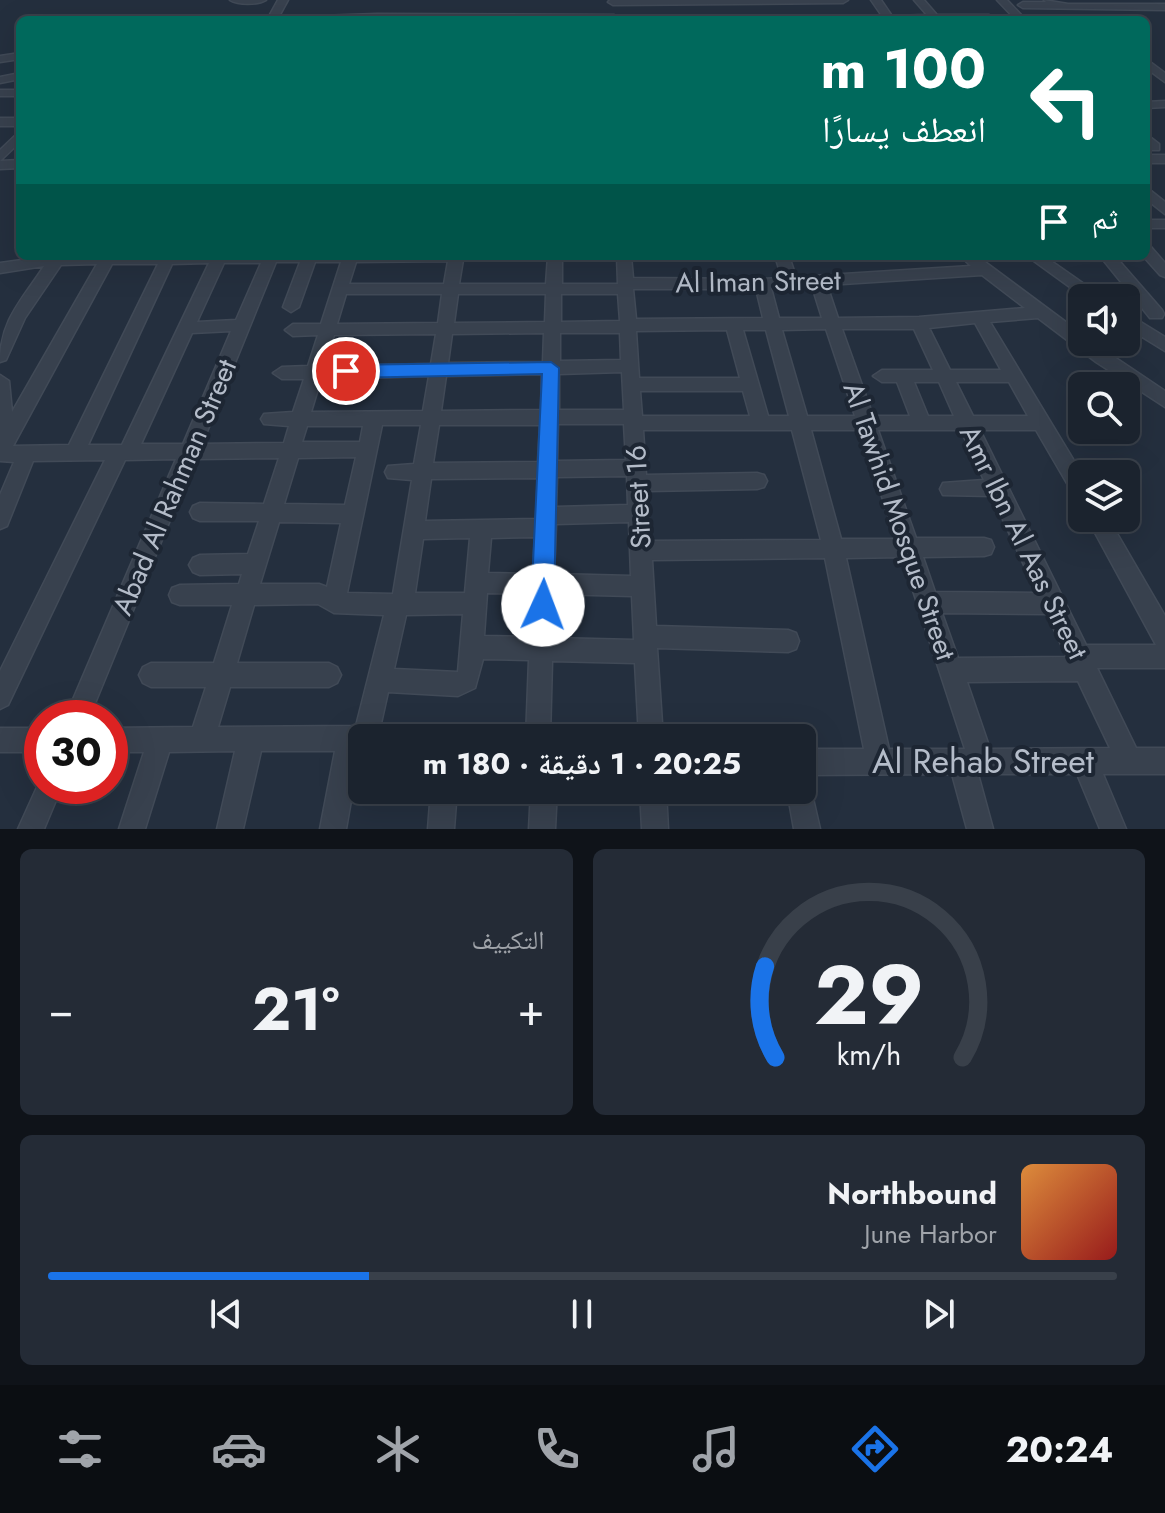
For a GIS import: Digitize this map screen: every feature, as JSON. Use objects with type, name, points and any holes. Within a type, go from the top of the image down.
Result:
[{"type":"street","points":[[235,0],[261,0]]},
{"type":"street","points":[[613,1],[843,0]]},
{"type":"street","points":[[919,0],[932,16]]},
{"type":"street","points":[[1002,0],[1017,16]]},
{"type":"street","points":[[1078,0],[1087,7]]},
{"type":"street","points":[[1143,0],[1152,6]]},
{"type":"street","points":[[1023,5],[1053,2],[1087,7],[1165,7]]},
{"type":"street","points":[[981,9],[987,16]]},
{"type":"street","points":[[342,16],[393,12],[557,13],[586,16]]},
{"type":"street","points":[[0,157],[16,139]]},
{"type":"street","points":[[1150,195],[1165,210]]},
{"type":"street","points":[[1150,255],[1165,272]]},
{"type":"street","points":[[0,268],[21,260]]},
{"type":"street","points":[[0,355],[18,317],[57,260]]},
{"type":"street","points":[[3,445],[107,260]]},
{"type":"street","points":[[75,453],[143,305],[167,260]]},
{"type":"street","points":[[0,697],[218,260]]},
{"type":"street","name":"Abad Al Rahman Street","points":[[85,700],[270,260]]},
{"type":"street","points":[[291,307],[308,260]]},
{"type":"street","points":[[202,739],[349,260]]},
{"type":"street","points":[[364,724],[380,680],[394,612],[402,605],[458,260]]},
{"type":"street","points":[[538,724],[555,260]]},
{"type":"street","name":"Street 16","points":[[624,260],[650,724]]},
{"type":"street","points":[[783,260],[791,283]]},
{"type":"street","points":[[972,260],[1165,400]]},
{"type":"street","points":[[1040,260],[1075,284]]},
{"type":"street","points":[[1111,260],[1160,313]]},
{"type":"street","name":"Al Iman Street","points":[[340,289],[554,289],[762,284],[986,270]]},
{"type":"street","name":"Al Tawhid Mosque Street","points":[[818,282],[951,670],[972,761],[980,829]]},
{"type":"street","points":[[762,284],[834,550],[879,760]]},
{"type":"street","points":[[293,330],[919,323],[1040,312]]},
{"type":"street","points":[[1140,316],[1160,313]]},
{"type":"street","points":[[979,317],[1068,466]]},
{"type":"street","name":"Amr Ibn Al Aas Street","points":[[919,323],[1129,761]]},
{"type":"street","points":[[186,328],[241,325]]},
{"type":"street","points":[[734,325],[761,424]]},
{"type":"street","points":[[1140,328],[1165,345]]},
{"type":"street","points":[[282,373],[551,368],[750,384]]},
{"type":"street","points":[[882,376],[1014,376]]},
{"type":"street","points":[[903,376],[922,424]]},
{"type":"street","points":[[0,381],[3,454],[368,449]]},
{"type":"street","points":[[270,419],[549,418],[761,424],[1044,423]]},
{"type":"street","points":[[334,603],[374,419]]},
{"type":"street","points":[[0,520],[26,455]]},
{"type":"street","points":[[395,472],[547,470],[757,481]]},
{"type":"street","points":[[950,489],[998,488]]},
{"type":"street","points":[[200,512],[353,514]]},
{"type":"street","points":[[412,530],[481,529],[639,513]]},
{"type":"street","points":[[380,680],[463,683],[469,676],[481,529]]},
{"type":"street","points":[[1105,532],[1165,638]]},
{"type":"street","points":[[641,551],[984,547]]},
{"type":"street","points":[[200,565],[256,564]]},
{"type":"street","points":[[180,595],[319,594],[334,603],[402,605],[543,584],[643,586]]},
{"type":"street","points":[[927,602],[1054,604]]},
{"type":"street","points":[[471,647],[788,641]]},
{"type":"street","points":[[951,670],[1165,656]]},
{"type":"street","points":[[151,675],[329,675]]},
{"type":"street","points":[[128,740],[348,738]]},
{"type":"street","points":[[230,829],[251,739]]},
{"type":"street","points":[[0,740],[24,740]]},
{"type":"street","points":[[132,829],[160,740]]},
{"type":"street","points":[[1085,761],[1113,829]]},
{"type":"street","name":"Al Rehab Street","points":[[816,762],[1165,761]]},
{"type":"street","points":[[333,829],[348,776]]},
{"type":"street","points":[[31,829],[41,804]]},
{"type":"street","points":[[441,829],[443,804]]},
{"type":"street","points":[[542,829],[543,804]]},
{"type":"street","points":[[654,804],[655,829]]},
{"type":"street","points":[[803,804],[807,829]]},
{"type":"route","points":[[346,371],[551,368],[543,605]]}]
